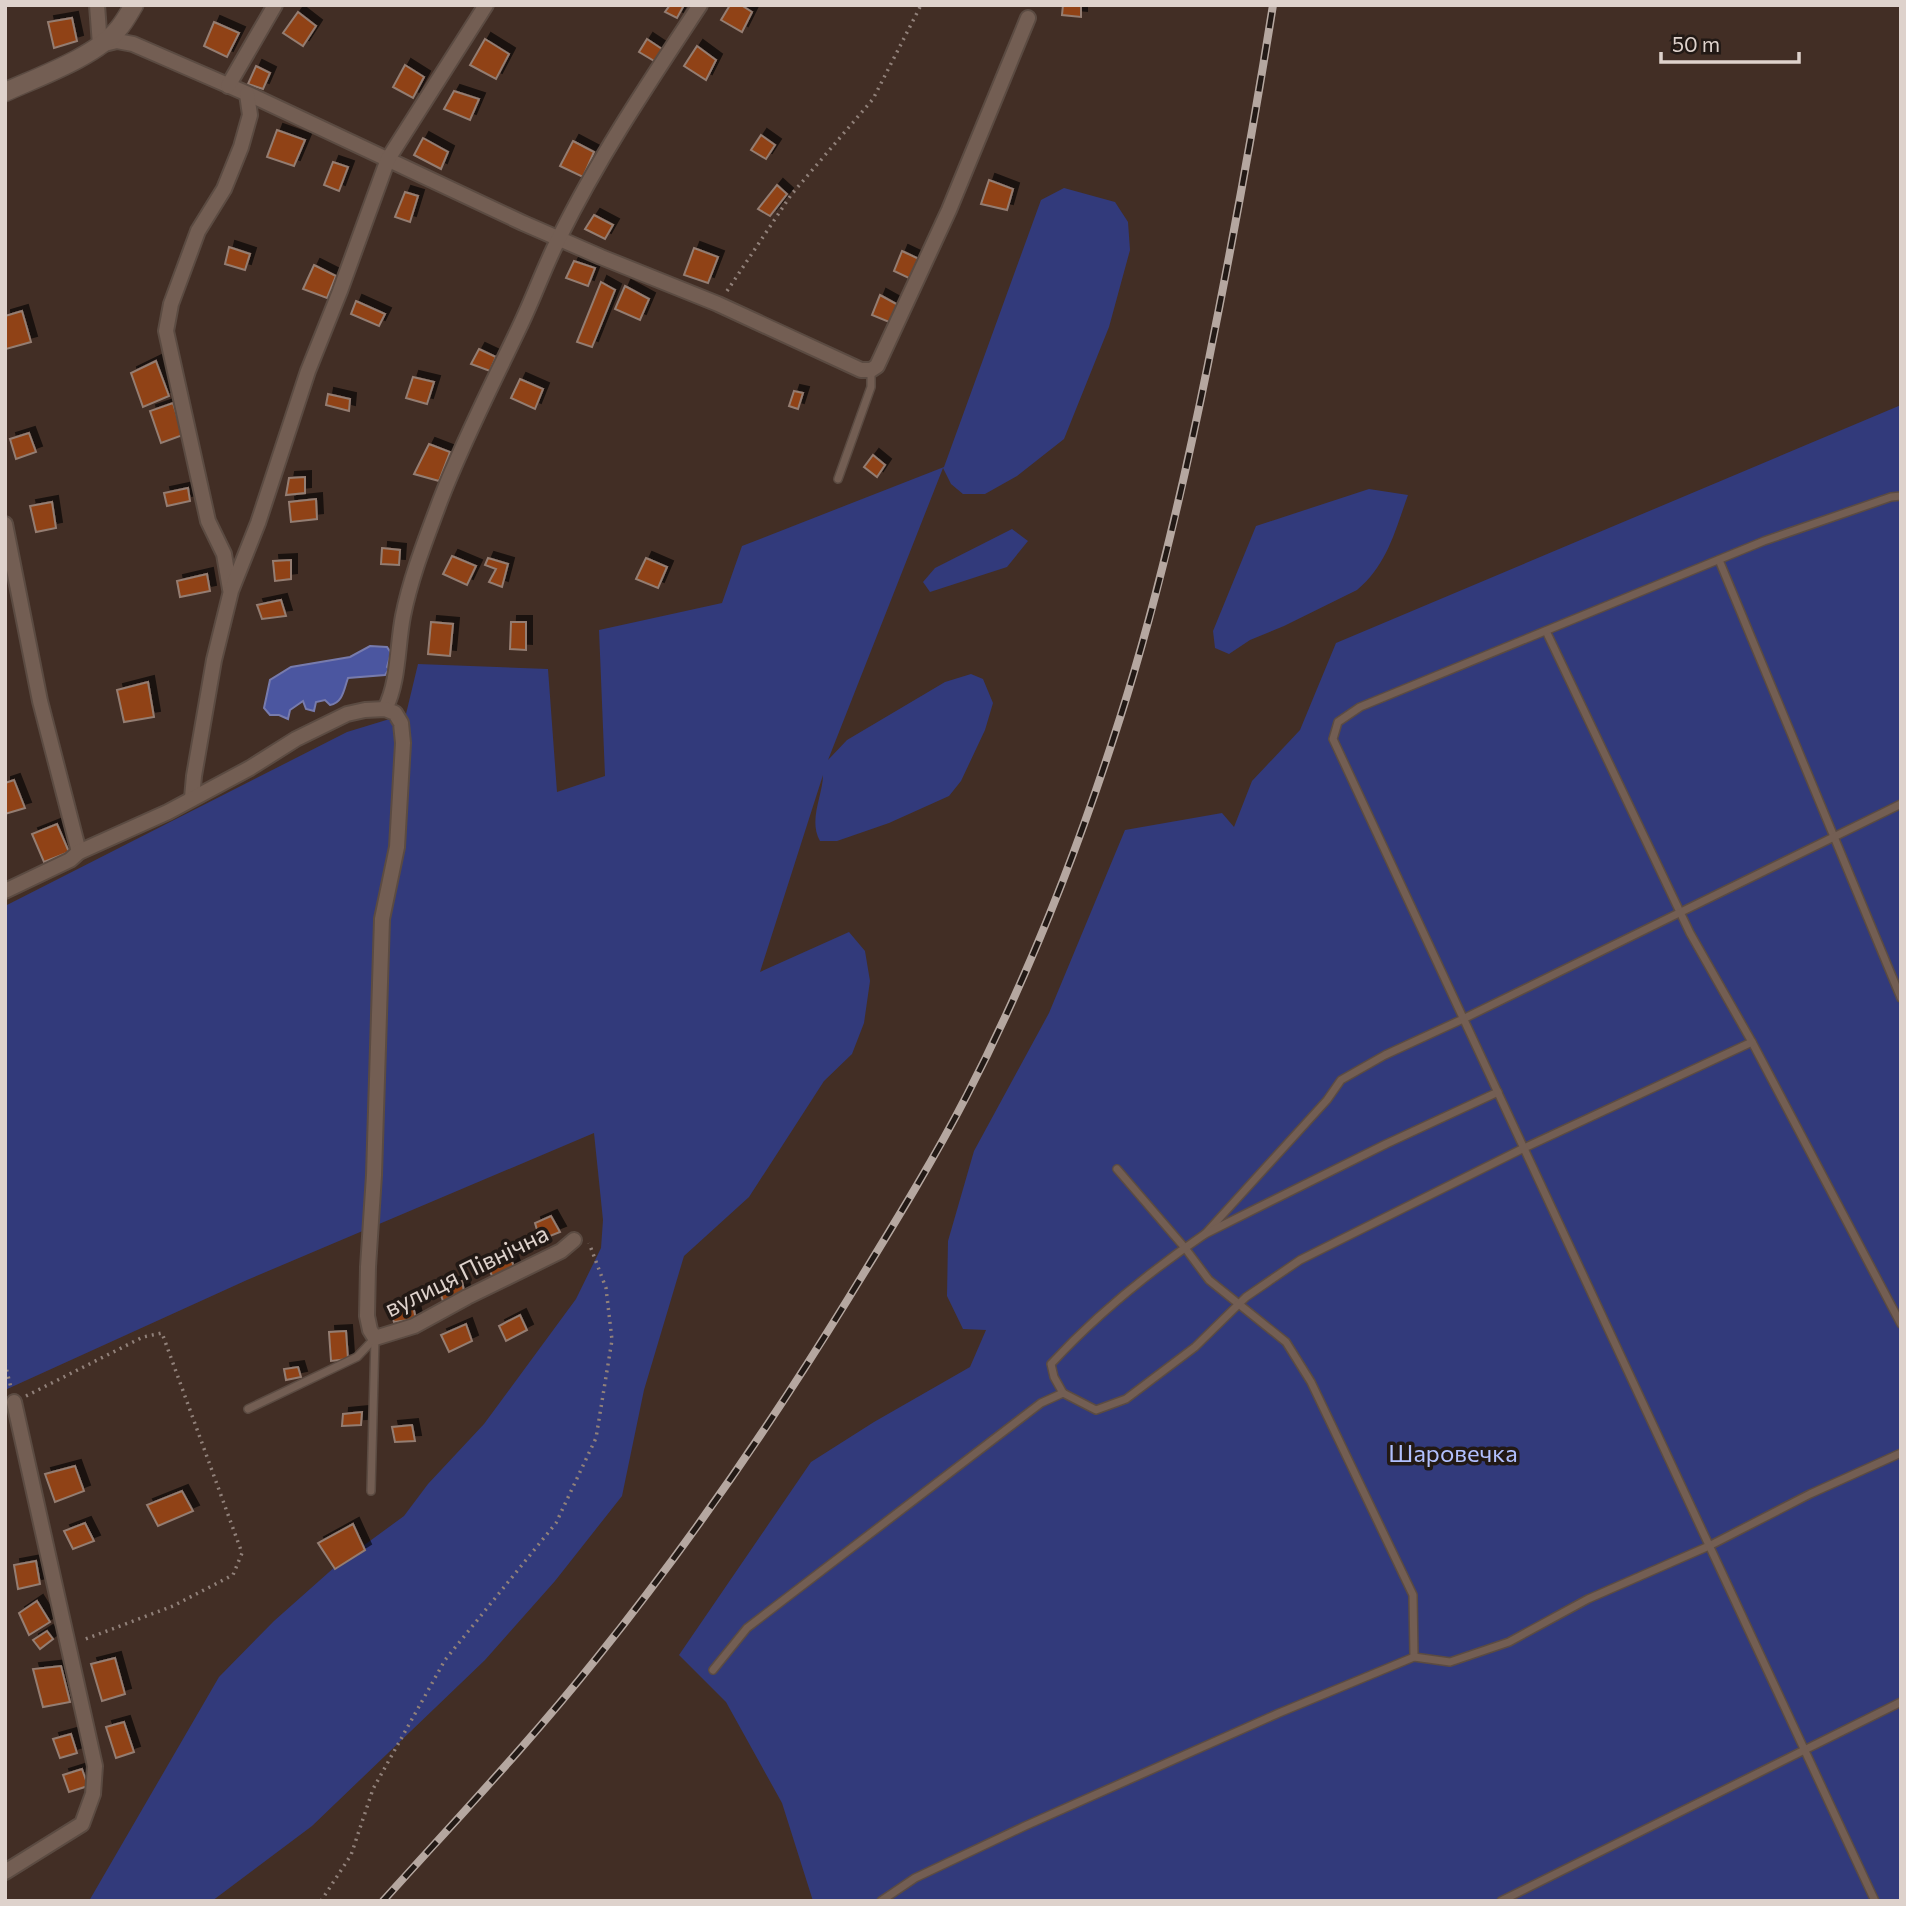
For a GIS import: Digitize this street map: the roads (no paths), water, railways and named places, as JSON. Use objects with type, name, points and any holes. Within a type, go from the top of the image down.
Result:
[{"type":"street","points":[[97,5],[100,45]]},
{"type":"street","points":[[5,92],[78,59],[100,45],[118,30],[134,5]]},
{"type":"street","points":[[228,86],[275,5]]},
{"type":"street","points":[[192,798],[214,660],[231,591],[258,523],[308,371],[388,159],[486,5]]},
{"type":"street","points":[[5,891],[71,860],[79,852],[147,822],[324,725],[356,712],[385,709],[391,696],[410,586],[421,551],[476,413],[520,327],[558,238],[627,116],[700,5]]},
{"type":"street","points":[[100,45],[117,41],[133,44],[558,238],[718,304],[861,370],[871,370],[877,366],[949,211],[1028,18]]},
{"type":"street","points":[[231,591],[224,554],[208,521],[166,331],[171,304],[198,231],[224,190],[241,148],[250,115],[247,94]]},
{"type":"street","points":[[5,524],[40,701],[79,852]]},
{"type":"street","name":"вулиця Північна","points":[[385,709],[395,713],[401,723],[403,743],[397,847],[382,919],[368,1298],[370,1330],[375,1338],[414,1326],[561,1251],[574,1240]]},
{"type":"street","points":[[5,1872],[82,1824],[93,1794],[95,1766],[14,1402]]},
{"type":"lane","points":[[838,478],[871,387],[871,370]]},
{"type":"lane","points":[[1875,1901],[1333,739],[1338,722],[1360,707],[1763,541],[1901,495]]},
{"type":"lane","points":[[1719,560],[1901,998]]},
{"type":"lane","points":[[1546,631],[1681,912],[1901,1324]]},
{"type":"lane","points":[[1205,1234],[1327,1100],[1341,1080],[1385,1055],[1901,804]]},
{"type":"lane","points":[[1497,1092],[1205,1234],[1158,1267],[1083,1329],[1051,1364],[1054,1377],[1063,1393],[1096,1410],[1126,1399],[1195,1347],[1238,1305],[1300,1260],[1524,1148],[1752,1042]]},
{"type":"lane","points":[[1117,1169],[1209,1280],[1286,1342],[1311,1382],[1413,1595],[1414,1657]]},
{"type":"lane","points":[[248,1409],[357,1357],[375,1338]]},
{"type":"lane","points":[[371,1491],[375,1338]]},
{"type":"lane","points":[[713,1670],[747,1628],[1041,1403],[1063,1393]]},
{"type":"lane","points":[[881,1901],[915,1878],[1026,1826],[1279,1713],[1414,1657],[1450,1662],[1509,1642],[1588,1599],[1709,1546],[1810,1494],[1901,1453]]},
{"type":"lane","points":[[1501,1901],[1901,1702]]},
{"type":"railway","points":[[383,1901],[545,1721],[630,1616],[696,1528],[759,1438],[848,1299],[939,1147],[990,1050],[1032,957],[1070,862],[1120,718],[1158,586],[1208,364],[1273,5]]},
{"type":"park label","name":"Шаровечка","points":[[1453,1452]]}]
